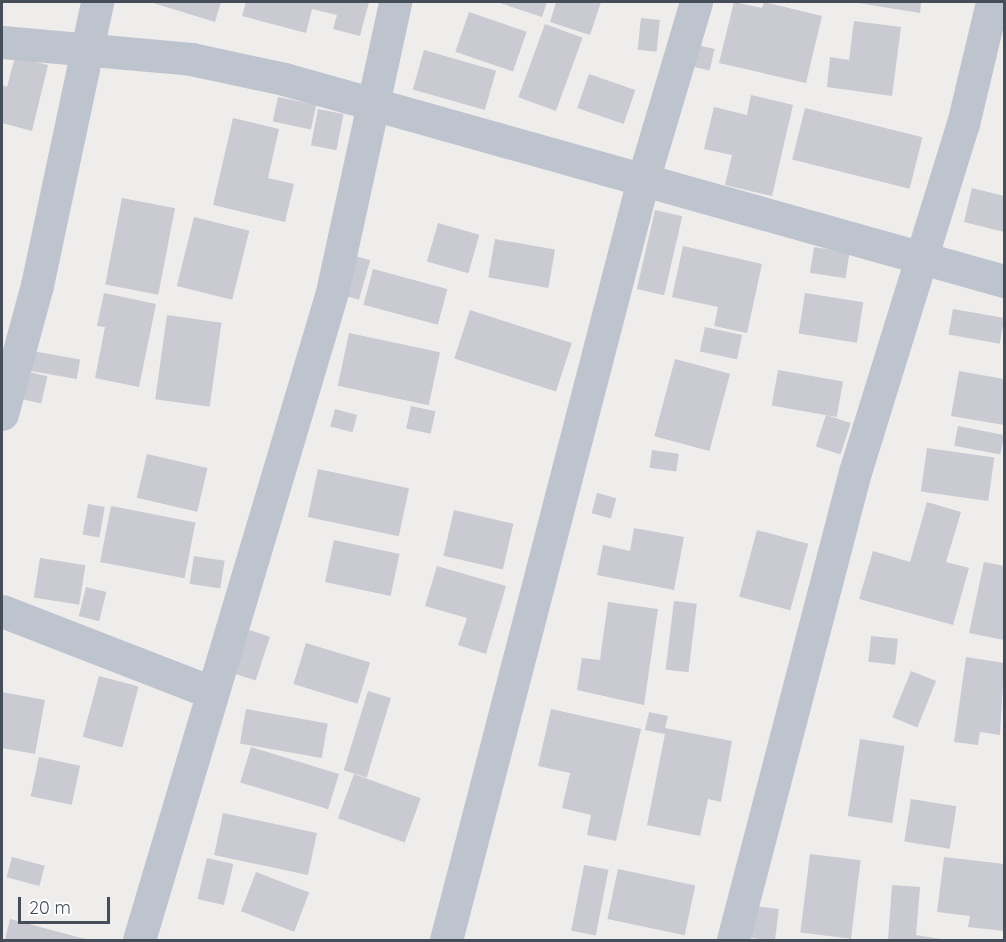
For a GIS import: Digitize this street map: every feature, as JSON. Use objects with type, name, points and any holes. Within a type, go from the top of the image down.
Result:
[{"type":"street","points":[[2,414],[92,48],[97,2]]},
{"type":"street","points":[[139,940],[332,292],[395,2]]},
{"type":"street","points":[[446,940],[643,180],[696,2]]},
{"type":"street","points":[[733,940],[855,472],[920,256],[963,124],[992,2]]},
{"type":"street","points":[[2,42],[92,48],[191,59],[371,105],[1005,281]]},
{"type":"street","points":[[2,611],[211,692]]},
{"type":"building","points":[[150,2],[221,2],[215,22]]},
{"type":"building","points":[[246,2],[369,2],[360,36],[333,29],[337,15],[312,9],[306,33],[242,16]]},
{"type":"building","points":[[497,2],[547,2],[542,17]]},
{"type":"building","points":[[556,2],[601,2],[590,35],[550,22]]},
{"type":"building","points":[[734,2],[762,8],[764,2],[822,16],[806,83],[719,63]]},
{"type":"building","points":[[852,2],[921,2],[920,13]]},
{"type":"building","points":[[469,12],[527,32],[513,72],[455,52]]},
{"type":"building","points":[[641,18],[660,20],[657,52],[638,50]]},
{"type":"building","points":[[854,21],[901,27],[892,96],[827,87],[830,57],[849,60]]},
{"type":"building","points":[[545,24],[583,38],[556,111],[518,97]]},
{"type":"building","points":[[697,45],[715,49],[710,70],[692,66]]},
{"type":"building","points":[[424,50],[496,71],[485,110],[413,89]]},
{"type":"building","points":[[15,57],[48,65],[32,131],[2,123],[2,85],[7,87]]},
{"type":"building","points":[[589,74],[635,90],[624,124],[577,108]]},
{"type":"building","points":[[751,95],[793,105],[772,196],[725,185],[732,155],[704,149],[714,107],[747,115]]},
{"type":"building","points":[[278,97],[316,105],[311,130],[273,121]]},
{"type":"building","points":[[805,108],[922,137],[910,189],[792,159]]},
{"type":"building","points":[[318,109],[344,114],[336,150],[311,145]]},
{"type":"building","points":[[233,118],[279,129],[268,178],[294,184],[285,222],[213,205]]},
{"type":"building","points":[[972,188],[1004,196],[1004,232],[964,222]]},
{"type":"building","points":[[122,198],[175,208],[158,295],[105,284]]},
{"type":"building","points":[[655,210],[682,216],[664,295],[637,289]]},
{"type":"building","points":[[194,217],[249,231],[232,300],[177,286]]},
{"type":"building","points":[[438,223],[479,235],[468,273],[427,261]]},
{"type":"building","points":[[495,239],[555,250],[548,288],[488,277]]},
{"type":"building","points":[[683,246],[762,264],[747,333],[714,326],[718,307],[672,297]]},
{"type":"building","points":[[814,247],[850,253],[845,278],[810,273]]},
{"type":"building","points":[[352,255],[370,260],[359,300],[341,294]]},
{"type":"building","points":[[373,269],[447,289],[438,325],[363,305]]},
{"type":"building","points":[[104,293],[156,304],[139,387],[95,378],[105,327],[97,326]]},
{"type":"building","points":[[805,293],[863,302],[857,343],[799,333]]},
{"type":"building","points":[[953,309],[1004,318],[1000,344],[948,335]]},
{"type":"building","points":[[470,310],[572,343],[556,392],[454,359]]},
{"type":"building","points":[[167,315],[221,323],[210,407],[155,399]]},
{"type":"building","points":[[705,327],[742,335],[737,359],[700,351]]},
{"type":"building","points":[[349,333],[440,352],[429,405],[338,386]]},
{"type":"building","points":[[27,350],[80,359],[77,379],[24,370]]},
{"type":"building","points":[[675,359],[730,374],[709,451],[654,436]]},
{"type":"building","points":[[778,370],[843,381],[837,417],[772,405]]},
{"type":"building","points":[[25,371],[47,376],[41,403],[19,398]]},
{"type":"building","points":[[959,371],[1004,379],[1004,425],[951,416]]},
{"type":"building","points":[[411,406],[435,411],[431,434],[406,428]]},
{"type":"building","points":[[335,409],[357,415],[353,432],[330,426]]},
{"type":"building","points":[[826,415],[851,423],[841,454],[816,446]]},
{"type":"building","points":[[958,426],[1004,435],[1000,455],[954,446]]},
{"type":"building","points":[[927,448],[994,457],[988,501],[921,492]]},
{"type":"building","points":[[652,450],[679,454],[676,472],[649,468]]},
{"type":"building","points":[[147,454],[207,468],[197,512],[137,498]]},
{"type":"building","points":[[318,469],[409,488],[399,536],[308,517]]},
{"type":"building","points":[[597,493],[616,498],[611,518],[592,513]]},
{"type":"building","points":[[927,502],[961,512],[946,562],[969,568],[953,625],[859,599],[873,551],[910,562]]},
{"type":"building","points":[[88,504],[105,507],[99,537],[83,535]]},
{"type":"building","points":[[111,506],[195,522],[185,578],[100,562]]},
{"type":"building","points":[[454,510],[513,524],[503,570],[443,556]]},
{"type":"building","points":[[634,528],[684,537],[674,590],[597,575],[603,545],[630,551]]},
{"type":"building","points":[[757,530],[808,544],[790,610],[739,597]]},
{"type":"building","points":[[334,540],[400,554],[391,596],[325,582]]},
{"type":"building","points":[[194,556],[225,561],[220,589],[190,584]]},
{"type":"building","points":[[40,558],[85,565],[79,605],[34,598]]},
{"type":"building","points":[[984,562],[1004,566],[1004,640],[969,633]]},
{"type":"building","points":[[437,566],[506,586],[486,654],[458,645],[467,618],[425,606]]},
{"type":"building","points":[[86,587],[106,592],[99,621],[79,616]]},
{"type":"building","points":[[674,601],[697,604],[688,672],[666,669]]},
{"type":"building","points":[[608,602],[658,609],[644,705],[577,690],[582,658],[600,660]]},
{"type":"building","points":[[249,630],[270,637],[256,681],[235,674]]},
{"type":"building","points":[[871,636],[898,639],[895,665],[868,662]]},
{"type":"building","points":[[306,643],[370,663],[358,704],[293,684]]},
{"type":"building","points":[[966,657],[1004,663],[1000,735],[980,732],[978,745],[954,742]]},
{"type":"building","points":[[911,671],[936,681],[917,727],[892,717]]},
{"type":"building","points":[[99,676],[139,687],[122,747],[83,737]]},
{"type":"building","points":[[368,691],[391,698],[367,777],[344,770]]},
{"type":"building","points":[[2,692],[45,700],[35,754],[2,748]]},
{"type":"building","points":[[246,709],[328,723],[322,758],[240,743]]},
{"type":"building","points":[[551,709],[641,729],[616,841],[587,835],[591,815],[562,808],[570,773],[538,766]]},
{"type":"building","points":[[649,712],[668,716],[665,728],[732,741],[721,802],[708,799],[700,836],[647,825],[665,734],[645,730]]},
{"type":"building","points":[[860,739],[904,746],[892,823],[848,816]]},
{"type":"building","points":[[251,747],[339,774],[328,809],[240,782]]},
{"type":"building","points":[[39,757],[80,766],[72,805],[31,796]]},
{"type":"building","points":[[354,774],[421,798],[405,842],[338,818]]},
{"type":"building","points":[[911,799],[956,806],[950,849],[904,841]]},
{"type":"building","points":[[223,813],[317,833],[308,875],[214,855]]},
{"type":"building","points":[[810,854],[861,860],[851,939],[800,932]]},
{"type":"building","points":[[12,857],[45,866],[39,886],[7,877]]},
{"type":"building","points":[[944,857],[1004,864],[1004,931],[968,927],[970,916],[937,912]]},
{"type":"building","points":[[207,858],[233,864],[224,905],[198,899]]},
{"type":"building","points":[[584,865],[609,870],[596,936],[571,931]]},
{"type":"building","points":[[618,869],[695,885],[685,935],[607,919]]},
{"type":"building","points":[[256,872],[309,892],[294,932],[241,911]]},
{"type":"building","points":[[892,885],[920,887],[916,935],[947,940],[888,940]]},
{"type":"building","points":[[754,906],[779,909],[775,940],[750,938]]},
{"type":"building","points":[[10,919],[89,940],[5,940]]}]
